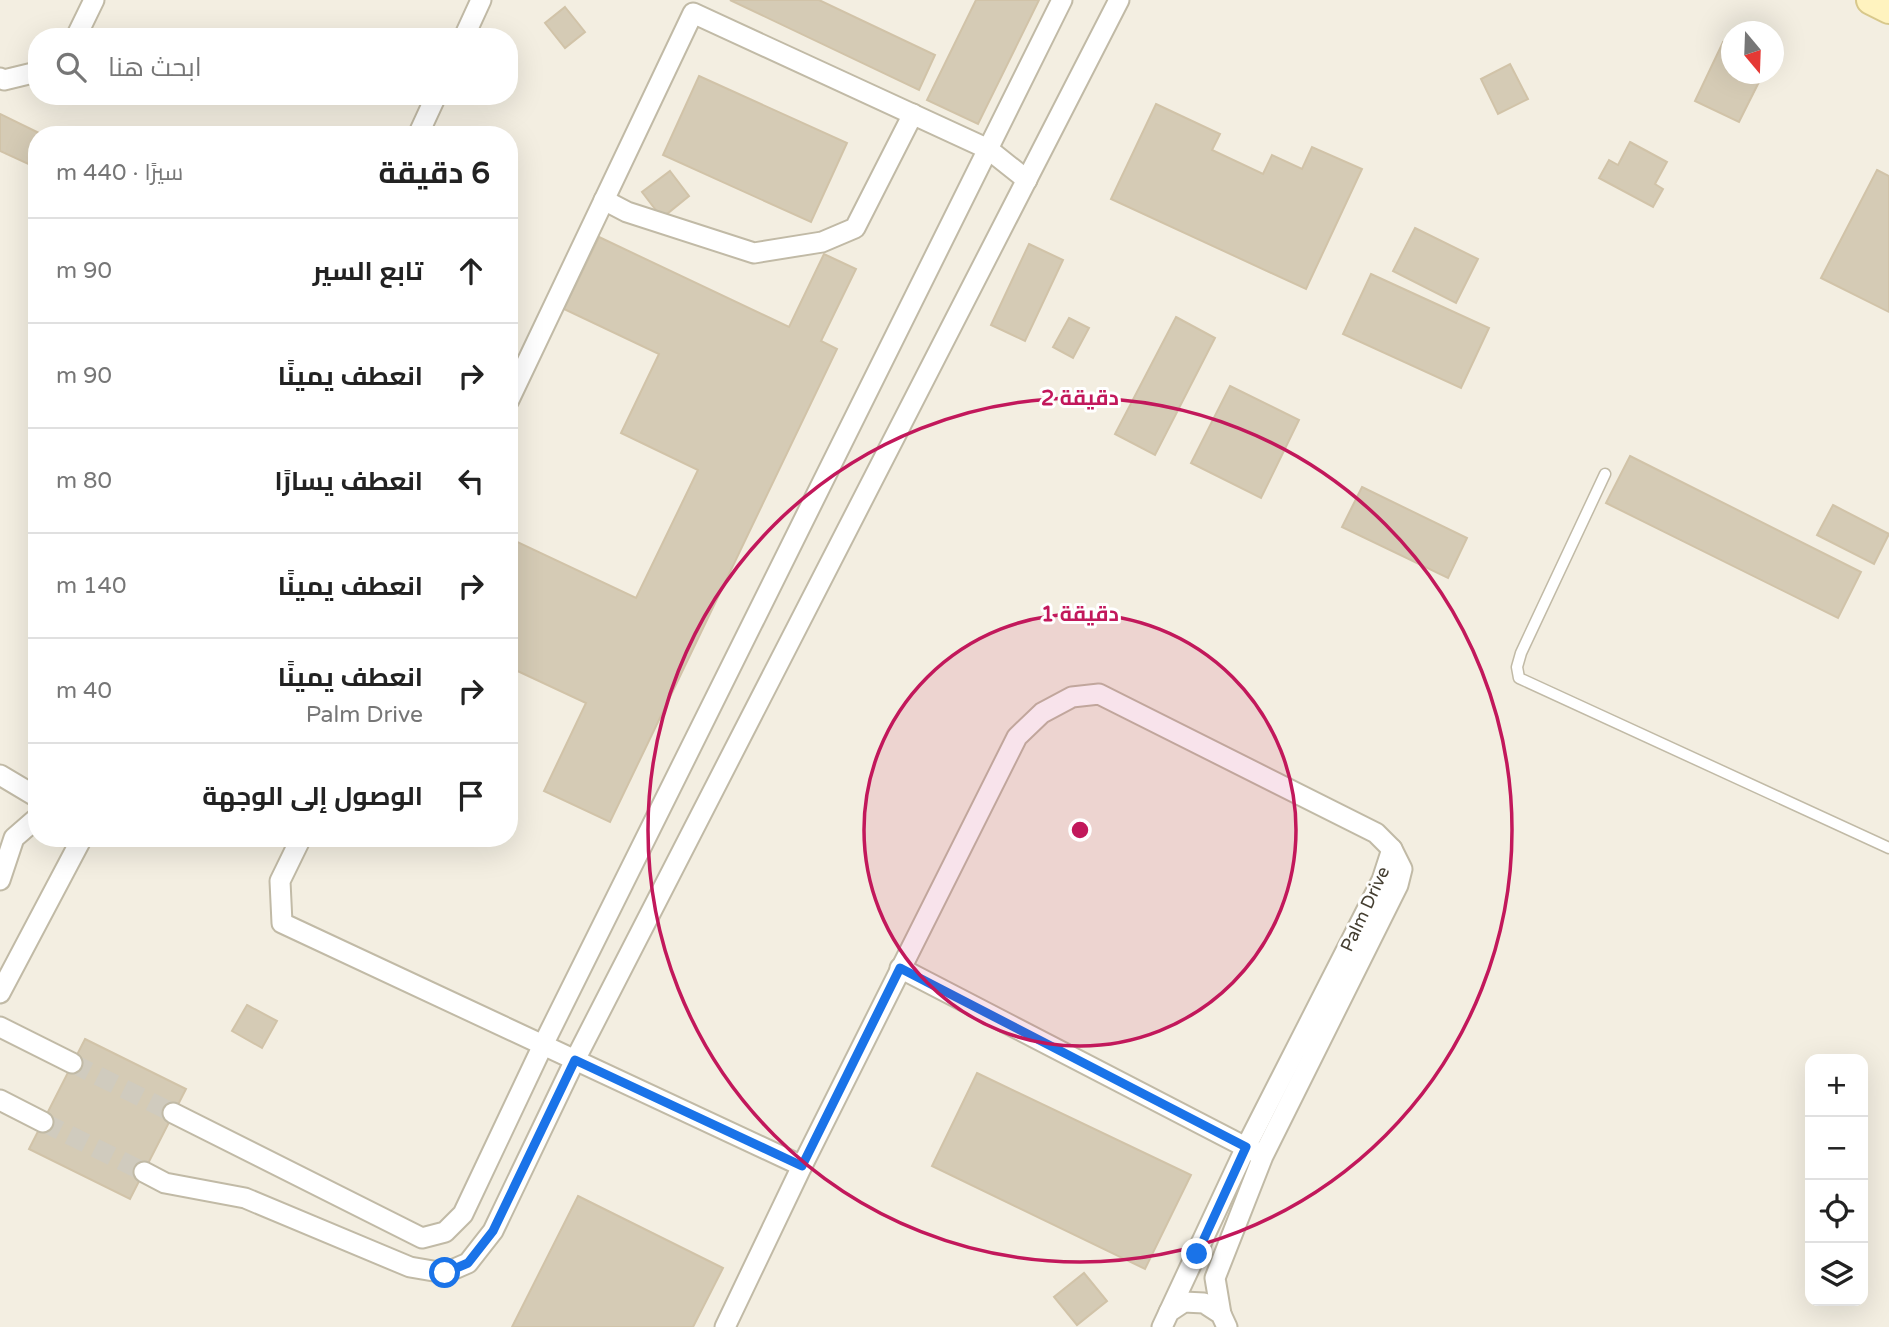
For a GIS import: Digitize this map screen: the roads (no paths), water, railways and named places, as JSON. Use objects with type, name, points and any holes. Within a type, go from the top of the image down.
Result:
[{"type":"main road","points":[[1871,0],[1889,9]]},
{"type":"street","points":[[80,28],[94,0]]},
{"type":"street","points":[[468,28],[481,0]]},
{"type":"street","points":[[173,1113],[422,1238],[445,1231],[463,1214],[543,1045],[1062,0]]},
{"type":"street","points":[[144,1172],[165,1183],[245,1198],[410,1267],[445,1273],[468,1263],[493,1231],[575,1060],[1119,0]]},
{"type":"street","points":[[518,381],[694,13],[988,149],[1027,180]]},
{"type":"street","points":[[0,78],[4,80],[28,74]]},
{"type":"street","points":[[422,126],[432,105]]},
{"type":"street","points":[[604,200],[626,212],[754,253],[822,242],[855,228],[913,114]]},
{"type":"street","name":"Palm Drive","points":[[900,968],[1017,737],[1042,713],[1072,697],[1099,694],[1376,833],[1392,849],[1402,869],[1398,885],[1165,1320]]},
{"type":"street","points":[[0,775],[28,792]]},
{"type":"street","points":[[0,880],[14,838],[28,826]]},
{"type":"street","points":[[53,893],[65,847]]},
{"type":"street","points":[[0,993],[77,847]]},
{"type":"street","points":[[296,847],[280,881],[282,923],[802,1166]]},
{"type":"street","points":[[725,1327],[900,968],[1254,1151]]},
{"type":"street","points":[[0,1027],[72,1063]]},
{"type":"street","points":[[0,1100],[43,1122]]},
{"type":"street","name":"Palm Drive","points":[[1224,1321],[1215,1278],[1254,1151]]},
{"type":"street","name":"Palm Drive","points":[[1165,1320],[1184,1303],[1204,1303],[1224,1321]]},
{"type":"lane","points":[[1605,474],[1521,653],[1517,667],[1519,678],[1889,848]]},
{"type":"tunnel","points":[[72,1063],[173,1113]]},
{"type":"tunnel","points":[[43,1122],[144,1172]]}]
